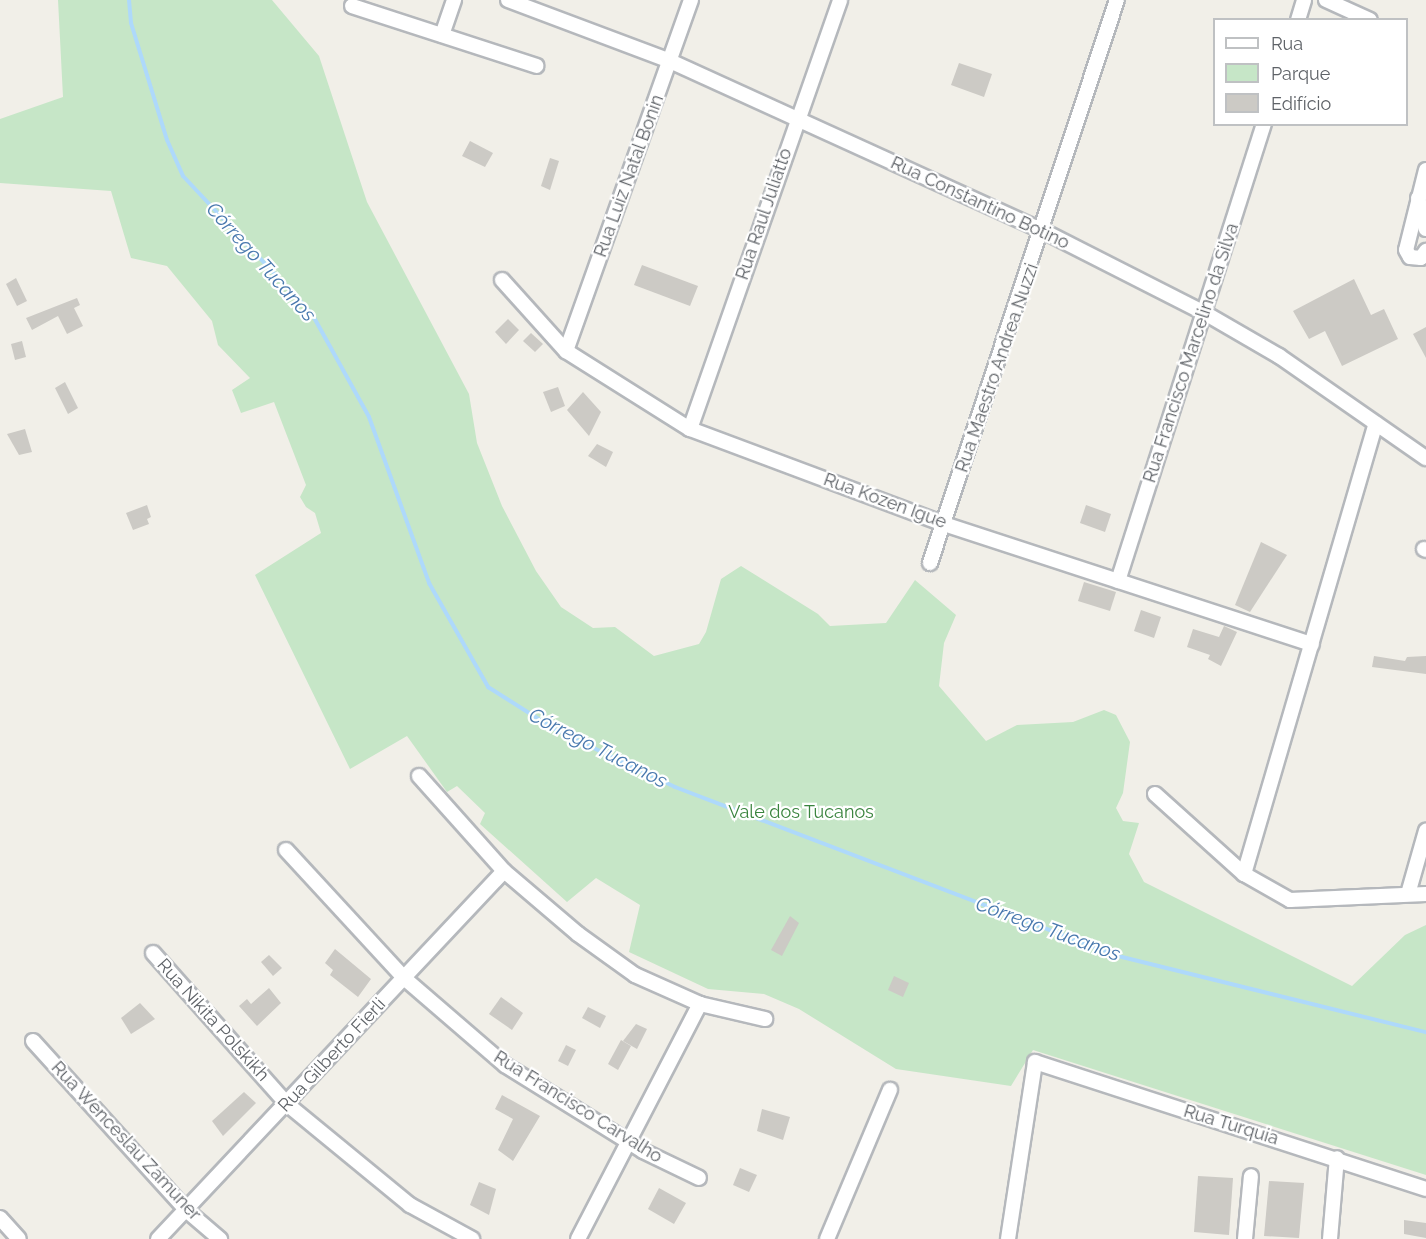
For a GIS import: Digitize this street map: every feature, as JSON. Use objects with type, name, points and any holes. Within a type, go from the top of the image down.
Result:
[{"type":"street","points":[[442,35],[454,0]]},
{"type":"street","name":"Rua Constantino Botino","points":[[508,0],[669,61],[1043,231],[1203,312],[1279,356],[1426,458]]},
{"type":"street","name":"Rua Luiz Natal Bonin","points":[[566,351],[691,0]]},
{"type":"street","name":"Rua Raul Juliatto","points":[[690,429],[840,0]]},
{"type":"street","name":"Rua Maestro Andrea Nuzzi","points":[[930,563],[1043,231],[1117,0]]},
{"type":"street","points":[[1299,18],[1304,0]]},
{"type":"street","points":[[1326,0],[1366,18]]},
{"type":"street","points":[[352,6],[537,66]]},
{"type":"street","name":"Rua Francisco Marcelino da Silva","points":[[1118,581],[1263,126]]},
{"type":"street","points":[[1426,170],[1409,226],[1406,250],[1410,257],[1421,258],[1426,252]]},
{"type":"street","points":[[1409,226],[1426,229],[1418,196]]},
{"type":"street","name":"Rua Kozen Igue","points":[[502,280],[566,351],[690,429],[944,524],[1312,644]]},
{"type":"street","points":[[1244,874],[1376,423]]},
{"type":"street","points":[[419,776],[504,871],[578,934],[635,975],[700,1004],[765,1019]]},
{"type":"street","points":[[1155,794],[1244,874],[1290,900],[1426,894]]},
{"type":"street","points":[[1408,894],[1426,831]]},
{"type":"street","name":"Rua Francisco Carvalho","points":[[286,850],[403,977],[505,1065],[630,1142],[699,1178]]},
{"type":"street","name":"Rua Gilberto Fierli","points":[[158,1239],[504,871]]},
{"type":"street","name":"Rua Nikita Polskikh","points":[[153,952],[287,1104],[410,1205],[472,1239]]},
{"type":"street","points":[[578,1239],[700,1004]]},
{"type":"street","name":"Rua Wenceslau Zamuner","points":[[33,1041],[186,1210],[220,1239]]},
{"type":"street","name":"Rua Turquia","points":[[1008,1239],[1035,1062],[1337,1158],[1426,1189]]},
{"type":"street","points":[[827,1239],[890,1090]]},
{"type":"street","points":[[1330,1239],[1337,1158]]},
{"type":"street","points":[[1245,1239],[1251,1176]]},
{"type":"street","points":[[0,1218],[19,1239]]},
{"type":"green space","name":"Vale dos Tucanos","points":[[58,0],[272,0],[319,56],[367,202],[469,394],[477,443],[502,506],[536,571],[561,607],[593,628],[615,627],[654,656],[699,644],[706,632],[721,579],[741,566],[818,614],[830,626],[886,623],[915,580],[956,615],[944,643],[939,686],[986,741],[1017,725],[1073,722],[1104,710],[1116,715],[1130,742],[1123,793],[1116,808],[1123,821],[1139,823],[1129,854],[1144,882],[1352,986],[1405,935],[1426,925],[1426,1175],[1033,1050],[1011,1086],[896,1069],[799,1009],[764,994],[708,989],[629,952],[640,905],[596,878],[567,902],[480,824],[485,813],[457,786],[447,792],[407,736],[350,769],[255,575],[321,533],[315,513],[306,507],[300,497],[306,485],[274,402],[241,413],[232,390],[250,378],[218,345],[212,321],[167,266],[131,258],[111,191],[0,183],[0,119],[63,97]]},
{"type":"building","points":[[959,63],[992,74],[984,97],[951,85]]},
{"type":"building","points":[[470,141],[493,153],[485,167],[462,156]]},
{"type":"building","points":[[550,158],[559,161],[550,190],[541,186]]},
{"type":"building","points":[[642,265],[698,286],[690,306],[634,285]]},
{"type":"building","points":[[16,278],[27,301],[17,306],[6,284]]},
{"type":"building","points":[[1354,279],[1371,315],[1384,309],[1398,339],[1342,366],[1325,331],[1309,339],[1293,311]]},
{"type":"building","points":[[77,298],[80,305],[74,308],[83,326],[67,334],[58,316],[32,330],[26,318]]},
{"type":"building","points":[[508,319],[519,330],[506,344],[495,332]]},
{"type":"building","points":[[1426,327],[1426,358],[1413,334]]},
{"type":"building","points":[[531,333],[543,344],[535,352],[523,341]]},
{"type":"building","points":[[22,341],[26,357],[15,360],[11,344]]},
{"type":"building","points":[[65,382],[78,408],[68,414],[55,388]]},
{"type":"building","points":[[558,387],[565,406],[551,412],[543,392]]},
{"type":"building","points":[[583,392],[601,412],[589,436],[567,410]]},
{"type":"building","points":[[25,429],[32,452],[19,455],[7,434]]},
{"type":"building","points":[[597,444],[613,452],[606,467],[588,456]]},
{"type":"building","points":[[147,505],[151,517],[147,519],[149,524],[133,530],[126,513]]},
{"type":"building","points":[[1086,505],[1111,514],[1105,532],[1080,523]]},
{"type":"building","points":[[1261,542],[1287,555],[1250,612],[1235,605]]},
{"type":"building","points":[[1084,582],[1116,592],[1110,611],[1078,601]]},
{"type":"building","points":[[1141,610],[1161,617],[1154,638],[1134,631]]},
{"type":"building","points":[[1224,626],[1237,632],[1221,666],[1208,659],[1210,655],[1187,647],[1193,629],[1219,637]]},
{"type":"building","points":[[1374,656],[1405,661],[1407,657],[1426,656],[1426,674],[1372,667]]},
{"type":"building","points":[[790,916],[799,923],[782,956],[771,950]]},
{"type":"building","points":[[335,949],[371,979],[358,997],[330,975],[333,970],[325,963]]},
{"type":"building","points":[[269,955],[282,968],[273,976],[261,962]]},
{"type":"building","points":[[894,976],[909,983],[903,997],[888,990]]},
{"type":"building","points":[[269,988],[281,1003],[257,1026],[239,1006],[247,999],[251,1004]]},
{"type":"building","points":[[501,997],[523,1013],[512,1030],[489,1014]]},
{"type":"building","points":[[140,1003],[155,1019],[131,1034],[121,1018]]},
{"type":"building","points":[[588,1007],[606,1016],[600,1028],[582,1018]]},
{"type":"building","points":[[636,1024],[647,1029],[637,1049],[623,1041]]},
{"type":"building","points":[[621,1040],[631,1046],[618,1070],[608,1064]]},
{"type":"building","points":[[566,1045],[576,1050],[568,1066],[558,1061]]},
{"type":"building","points":[[244,1092],[256,1103],[223,1136],[212,1121]]},
{"type":"building","points":[[502,1095],[540,1116],[513,1161],[498,1150],[513,1119],[495,1109]]},
{"type":"building","points":[[762,1109],[790,1117],[783,1140],[757,1131]]},
{"type":"building","points":[[740,1168],[757,1175],[749,1192],[733,1185]]},
{"type":"building","points":[[1198,1176],[1233,1178],[1229,1235],[1194,1232]]},
{"type":"building","points":[[1269,1181],[1304,1183],[1299,1238],[1264,1236]]},
{"type":"building","points":[[479,1182],[496,1189],[489,1215],[470,1205]]},
{"type":"building","points":[[659,1188],[686,1203],[674,1224],[648,1209]]},
{"type":"building","points":[[1404,1220],[1426,1223],[1426,1238],[1404,1234]]},
{"type":"waterway","name":"Córrego Tucanos","points":[[129,0],[131,23],[167,140],[183,176],[312,314],[369,417],[429,583],[488,687],[556,730],[675,787],[1118,956],[1426,1032]]}]
